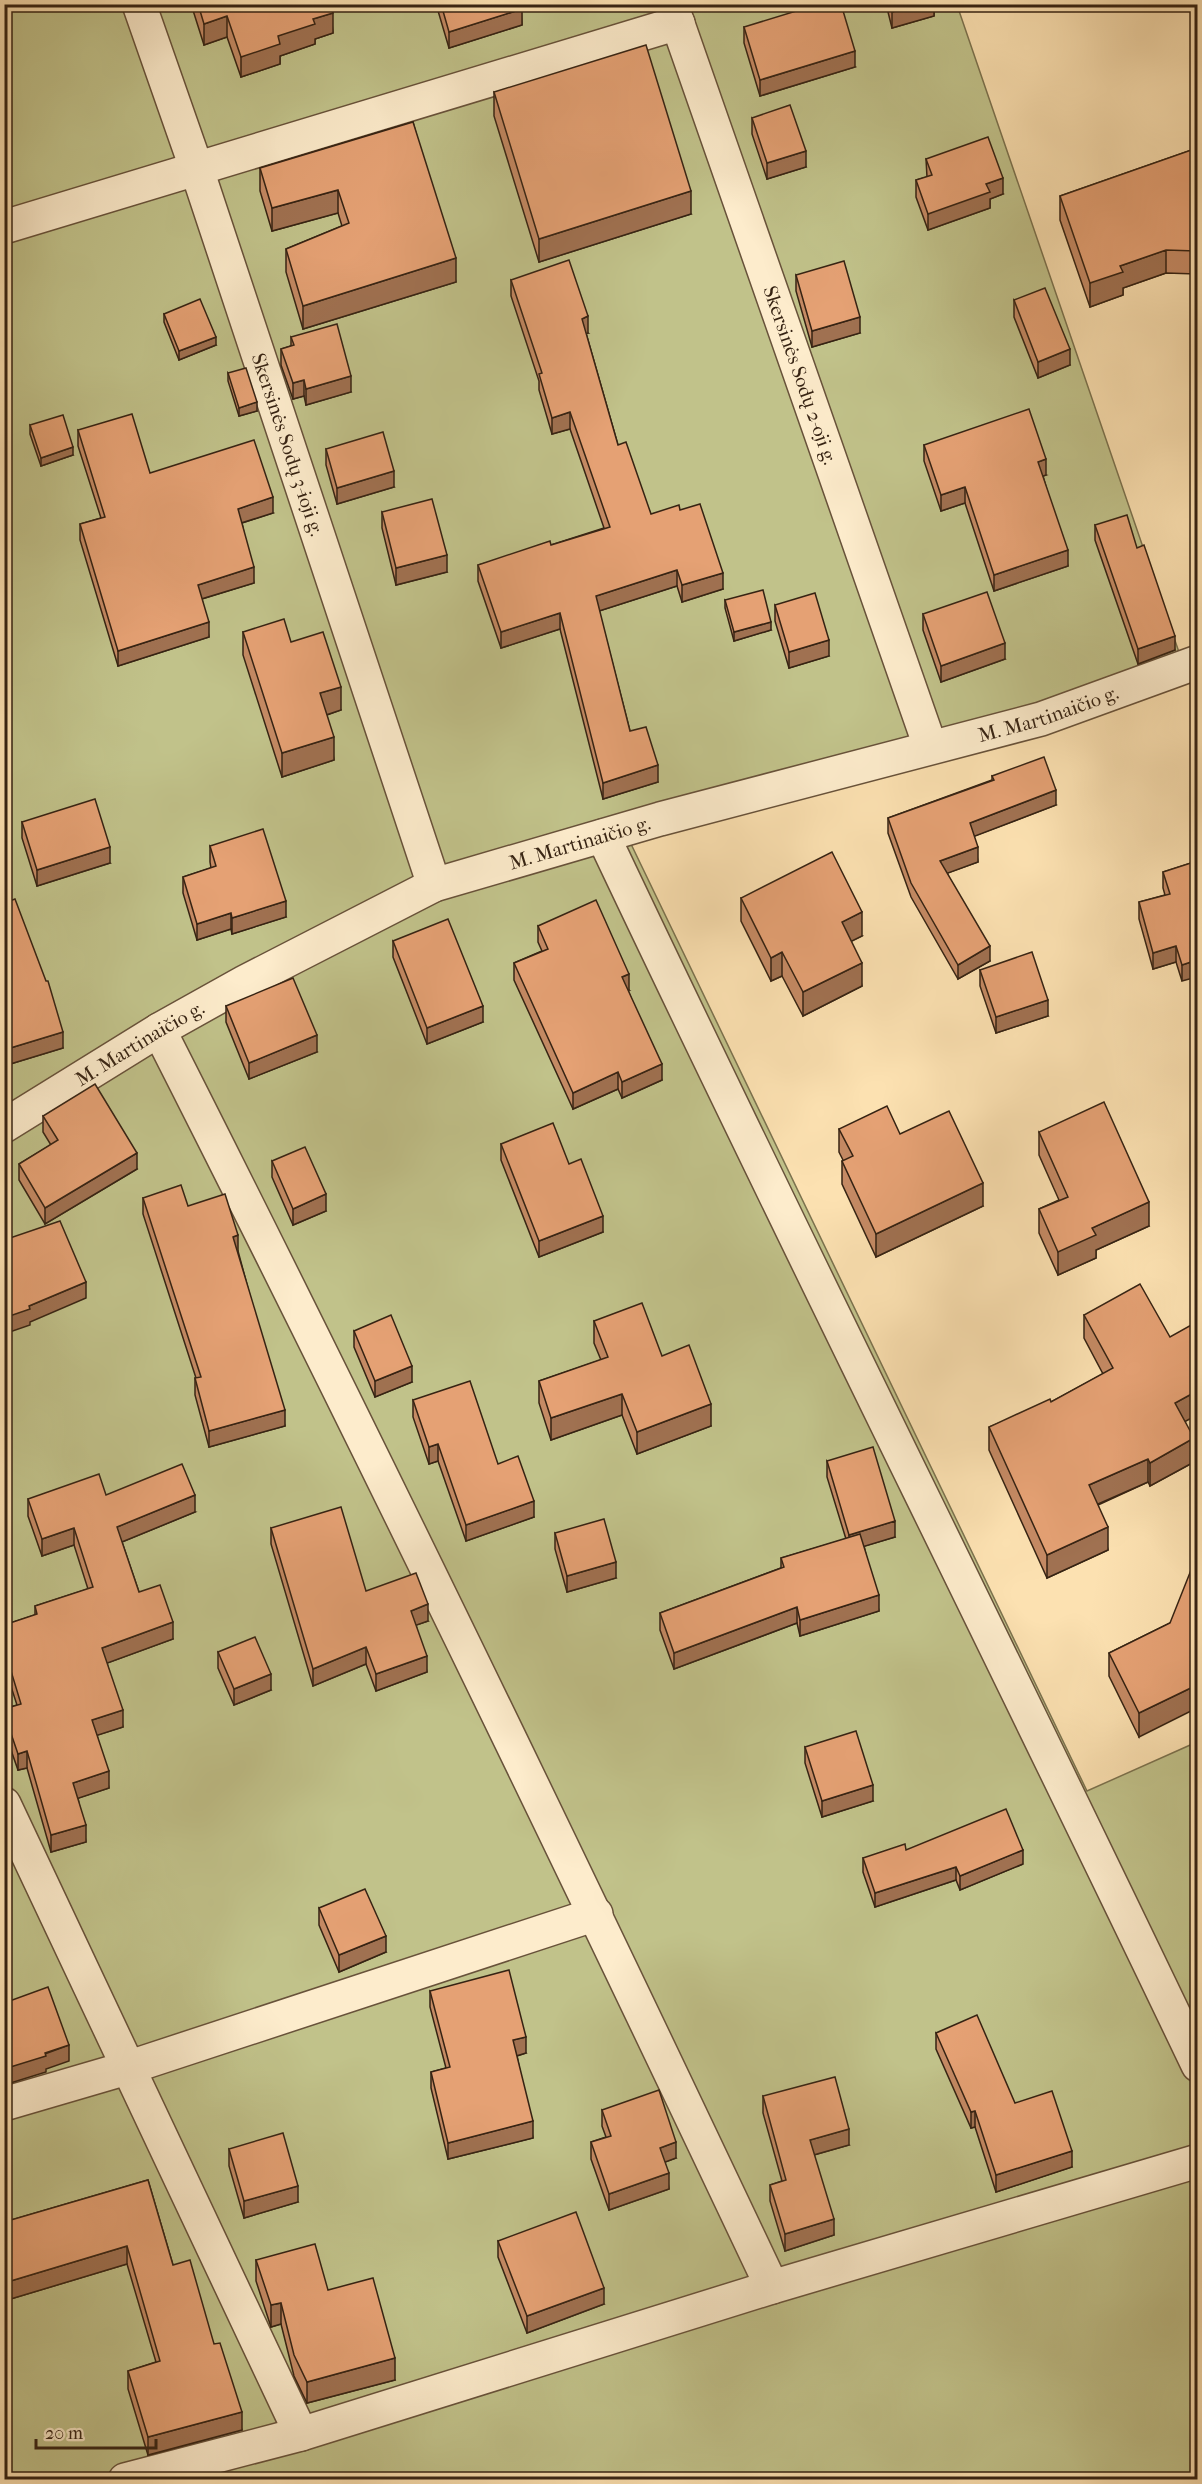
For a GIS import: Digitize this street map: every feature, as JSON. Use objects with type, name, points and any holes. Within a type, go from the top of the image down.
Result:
[{"type":"street","name":"Skersinės Sodų 3-ioji g.","points":[[139,4],[196,167],[434,885]]},
{"type":"street","points":[[4,227],[675,14]]},
{"type":"street","name":"Skersinės Sodų 2-oji g.","points":[[675,14],[930,746]]},
{"type":"street","name":"M. Martinaičio g.","points":[[4,1126],[159,1030],[245,982],[434,885],[930,746],[1041,719],[1197,662]]},
{"type":"street","points":[[603,836],[732,1109],[1058,1772],[1197,2065]]},
{"type":"street","points":[[159,1030],[348,1403],[596,1914],[772,2288]]},
{"type":"street","points":[[4,1804],[301,2434]]},
{"type":"street","points":[[4,2104],[127,2068],[596,1914]]},
{"type":"street","points":[[124,2480],[301,2434],[772,2288],[1197,2162]]},
{"type":"green space","points":[[5,5],[957,5],[1181,658],[1020,710],[618,817],[1087,1791],[1197,1742],[1197,2479],[5,2480]]},
{"type":"building","points":[[198,4],[330,4],[333,13],[313,19],[315,24],[278,36],[280,44],[241,57],[227,16],[204,24]]},
{"type":"building","points":[[441,4],[521,4],[522,9],[449,32]]},
{"type":"building","points":[[819,4],[841,4],[855,51],[760,80],[744,27]]},
{"type":"building","points":[[890,4],[918,4],[892,12]]},
{"type":"building","points":[[646,45],[691,191],[539,239],[494,92]]},
{"type":"building","points":[[790,105],[806,151],[767,163],[752,118]]},
{"type":"building","points":[[413,122],[456,258],[303,306],[286,249],[349,223],[338,190],[272,208],[260,168]]},
{"type":"building","points":[[988,137],[1003,178],[986,184],[990,192],[928,214],[916,180],[932,175],[926,159]]},
{"type":"building","points":[[1197,148],[1196,251],[1166,250],[1120,266],[1123,272],[1090,283],[1060,196]]},
{"type":"building","points":[[569,260],[588,316],[582,319],[618,445],[626,442],[651,514],[679,505],[680,510],[700,504],[723,573],[682,585],[677,570],[596,596],[630,731],[646,727],[658,765],[603,783],[560,613],[501,632],[478,565],[550,541],[551,545],[610,527],[570,412],[552,418],[539,374],[542,373],[511,280]]},
{"type":"building","points":[[844,261],[860,317],[812,331],[796,275]]},
{"type":"building","points":[[1045,288],[1070,349],[1038,362],[1014,300]]},
{"type":"building","points":[[200,299],[216,337],[179,351],[164,314]]},
{"type":"building","points":[[337,324],[351,376],[306,389],[304,380],[293,383],[281,349],[294,345],[291,337]]},
{"type":"building","points":[[246,368],[257,402],[239,408],[228,373]]},
{"type":"building","points":[[1029,409],[1046,459],[1038,462],[1068,550],[994,575],[965,487],[941,495],[924,445]]},
{"type":"building","points":[[132,414],[150,473],[254,440],[273,497],[238,509],[254,567],[198,585],[209,622],[118,651],[80,524],[105,517],[78,430]]},
{"type":"building","points":[[63,415],[73,447],[41,458],[30,425]]},
{"type":"building","points":[[383,432],[394,471],[337,488],[326,449]]},
{"type":"building","points":[[432,499],[447,555],[396,568],[382,512]]},
{"type":"building","points":[[1127,515],[1137,548],[1144,545],[1175,636],[1138,649],[1095,525]]},
{"type":"building","points":[[763,590],[771,622],[734,632],[725,600]]},
{"type":"building","points":[[987,592],[1005,643],[941,666],[923,614]]},
{"type":"building","points":[[815,593],[829,640],[789,652],[775,605]]},
{"type":"building","points":[[284,619],[291,642],[323,632],[341,687],[320,693],[334,737],[282,753],[243,632]]},
{"type":"building","points":[[4,664],[11,686],[4,688]]},
{"type":"building","points":[[1044,757],[1056,790],[970,823],[978,847],[940,861],[990,946],[958,965],[911,883],[888,818],[994,780],[992,776]]},
{"type":"building","points":[[95,799],[110,847],[37,870],[22,822]]},
{"type":"building","points":[[263,829],[286,901],[232,918],[231,913],[197,924],[183,877],[216,866],[210,846]]},
{"type":"building","points":[[832,852],[862,912],[842,922],[862,963],[803,992],[782,952],[771,958],[741,898]]},
{"type":"building","points":[[1197,861],[1197,960],[1182,965],[1176,946],[1153,953],[1139,902],[1170,894],[1163,872]]},
{"type":"building","points":[[15,899],[46,981],[48,981],[63,1032],[7,1049],[4,1039],[4,903]]},
{"type":"building","points":[[596,900],[629,974],[622,977],[662,1064],[622,1082],[618,1072],[573,1093],[514,963],[548,949],[538,926]]},
{"type":"building","points":[[448,919],[483,1006],[427,1028],[393,941]]},
{"type":"building","points":[[1032,952],[1048,1000],[996,1017],[980,970]]},
{"type":"building","points":[[293,978],[317,1035],[249,1063],[226,1006]]},
{"type":"building","points":[[95,1084],[137,1153],[45,1208],[19,1164],[58,1140],[43,1116]]},
{"type":"building","points":[[1104,1102],[1149,1202],[1092,1228],[1096,1235],[1058,1252],[1039,1209],[1068,1197],[1039,1132]]},
{"type":"building","points":[[887,1106],[900,1134],[949,1111],[983,1183],[876,1234],[842,1161],[853,1156],[839,1129]]},
{"type":"building","points":[[553,1123],[569,1164],[581,1159],[603,1216],[539,1241],[501,1144]]},
{"type":"building","points":[[305,1147],[326,1194],[293,1209],[272,1161]]},
{"type":"building","points":[[181,1185],[188,1206],[225,1194],[238,1235],[233,1237],[285,1410],[209,1431],[195,1378],[201,1377],[143,1198]]},
{"type":"building","points":[[60,1221],[86,1282],[29,1306],[30,1309],[4,1318],[4,1240]]},
{"type":"building","points":[[1140,1284],[1170,1337],[1193,1324],[1197,1332],[1197,1391],[1175,1403],[1194,1438],[1150,1463],[1148,1459],[1089,1485],[1108,1527],[1047,1555],[989,1427],[1050,1399],[1051,1402],[1113,1368],[1084,1315]]},
{"type":"building","points":[[642,1303],[662,1356],[689,1345],[711,1404],[637,1432],[622,1394],[551,1418],[539,1381],[608,1357],[594,1321]]},
{"type":"building","points":[[391,1315],[412,1366],[375,1381],[354,1331]]},
{"type":"building","points":[[470,1381],[498,1464],[518,1456],[534,1501],[466,1525],[438,1444],[429,1447],[413,1400]]},
{"type":"building","points":[[873,1447],[895,1521],[849,1535],[827,1461]]},
{"type":"building","points":[[182,1464],[195,1495],[117,1527],[139,1592],[160,1585],[173,1622],[102,1648],[123,1710],[92,1720],[109,1771],[73,1783],[86,1825],[51,1835],[27,1751],[18,1754],[4,1713],[4,1709],[21,1704],[4,1648],[4,1625],[37,1614],[35,1606],[93,1587],[74,1528],[42,1539],[28,1499],[99,1474],[106,1495]]},
{"type":"building","points":[[341,1507],[366,1591],[416,1573],[428,1604],[411,1611],[427,1656],[376,1674],[366,1647],[313,1669],[271,1528]]},
{"type":"building","points":[[604,1519],[616,1562],[567,1576],[555,1533]]},
{"type":"building","points":[[860,1534],[879,1595],[800,1620],[797,1607],[674,1653],[660,1613],[784,1567],[781,1558]]},
{"type":"building","points":[[1197,1555],[1197,1685],[1139,1713],[1109,1653],[1170,1623]]},
{"type":"building","points":[[255,1637],[271,1674],[234,1689],[218,1652]]},
{"type":"building","points":[[856,1731],[873,1785],[822,1801],[805,1747]]},
{"type":"building","points":[[1006,1809],[1023,1850],[960,1876],[956,1867],[875,1893],[863,1858],[905,1844],[906,1850]]},
{"type":"building","points":[[365,1889],[386,1936],[339,1955],[319,1908]]},
{"type":"building","points":[[509,1970],[526,2037],[513,2040],[533,2121],[448,2143],[431,2072],[450,2067],[430,1991]]},
{"type":"building","points":[[48,1987],[69,2045],[45,2053],[46,2056],[4,2069],[4,2003]]},
{"type":"building","points":[[977,2015],[1015,2103],[1052,2091],[1072,2151],[996,2175],[975,2111],[971,2112],[936,2033]]},
{"type":"building","points":[[835,2077],[849,2129],[810,2140],[834,2219],[785,2234],[770,2185],[786,2180],[763,2096]]},
{"type":"building","points":[[659,2090],[676,2142],[660,2148],[669,2173],[609,2194],[591,2142],[611,2136],[602,2110]]},
{"type":"building","points":[[283,2133],[298,2186],[244,2201],[229,2149]]},
{"type":"building","points":[[148,2180],[173,2265],[190,2260],[214,2344],[220,2343],[242,2412],[148,2437],[128,2371],[160,2361],[127,2246],[4,2283],[4,2222]]},
{"type":"building","points":[[576,2212],[604,2288],[527,2316],[498,2241]]},
{"type":"building","points":[[315,2244],[328,2290],[373,2278],[395,2358],[307,2382],[294,2355],[281,2303],[271,2305],[256,2260]]}]
